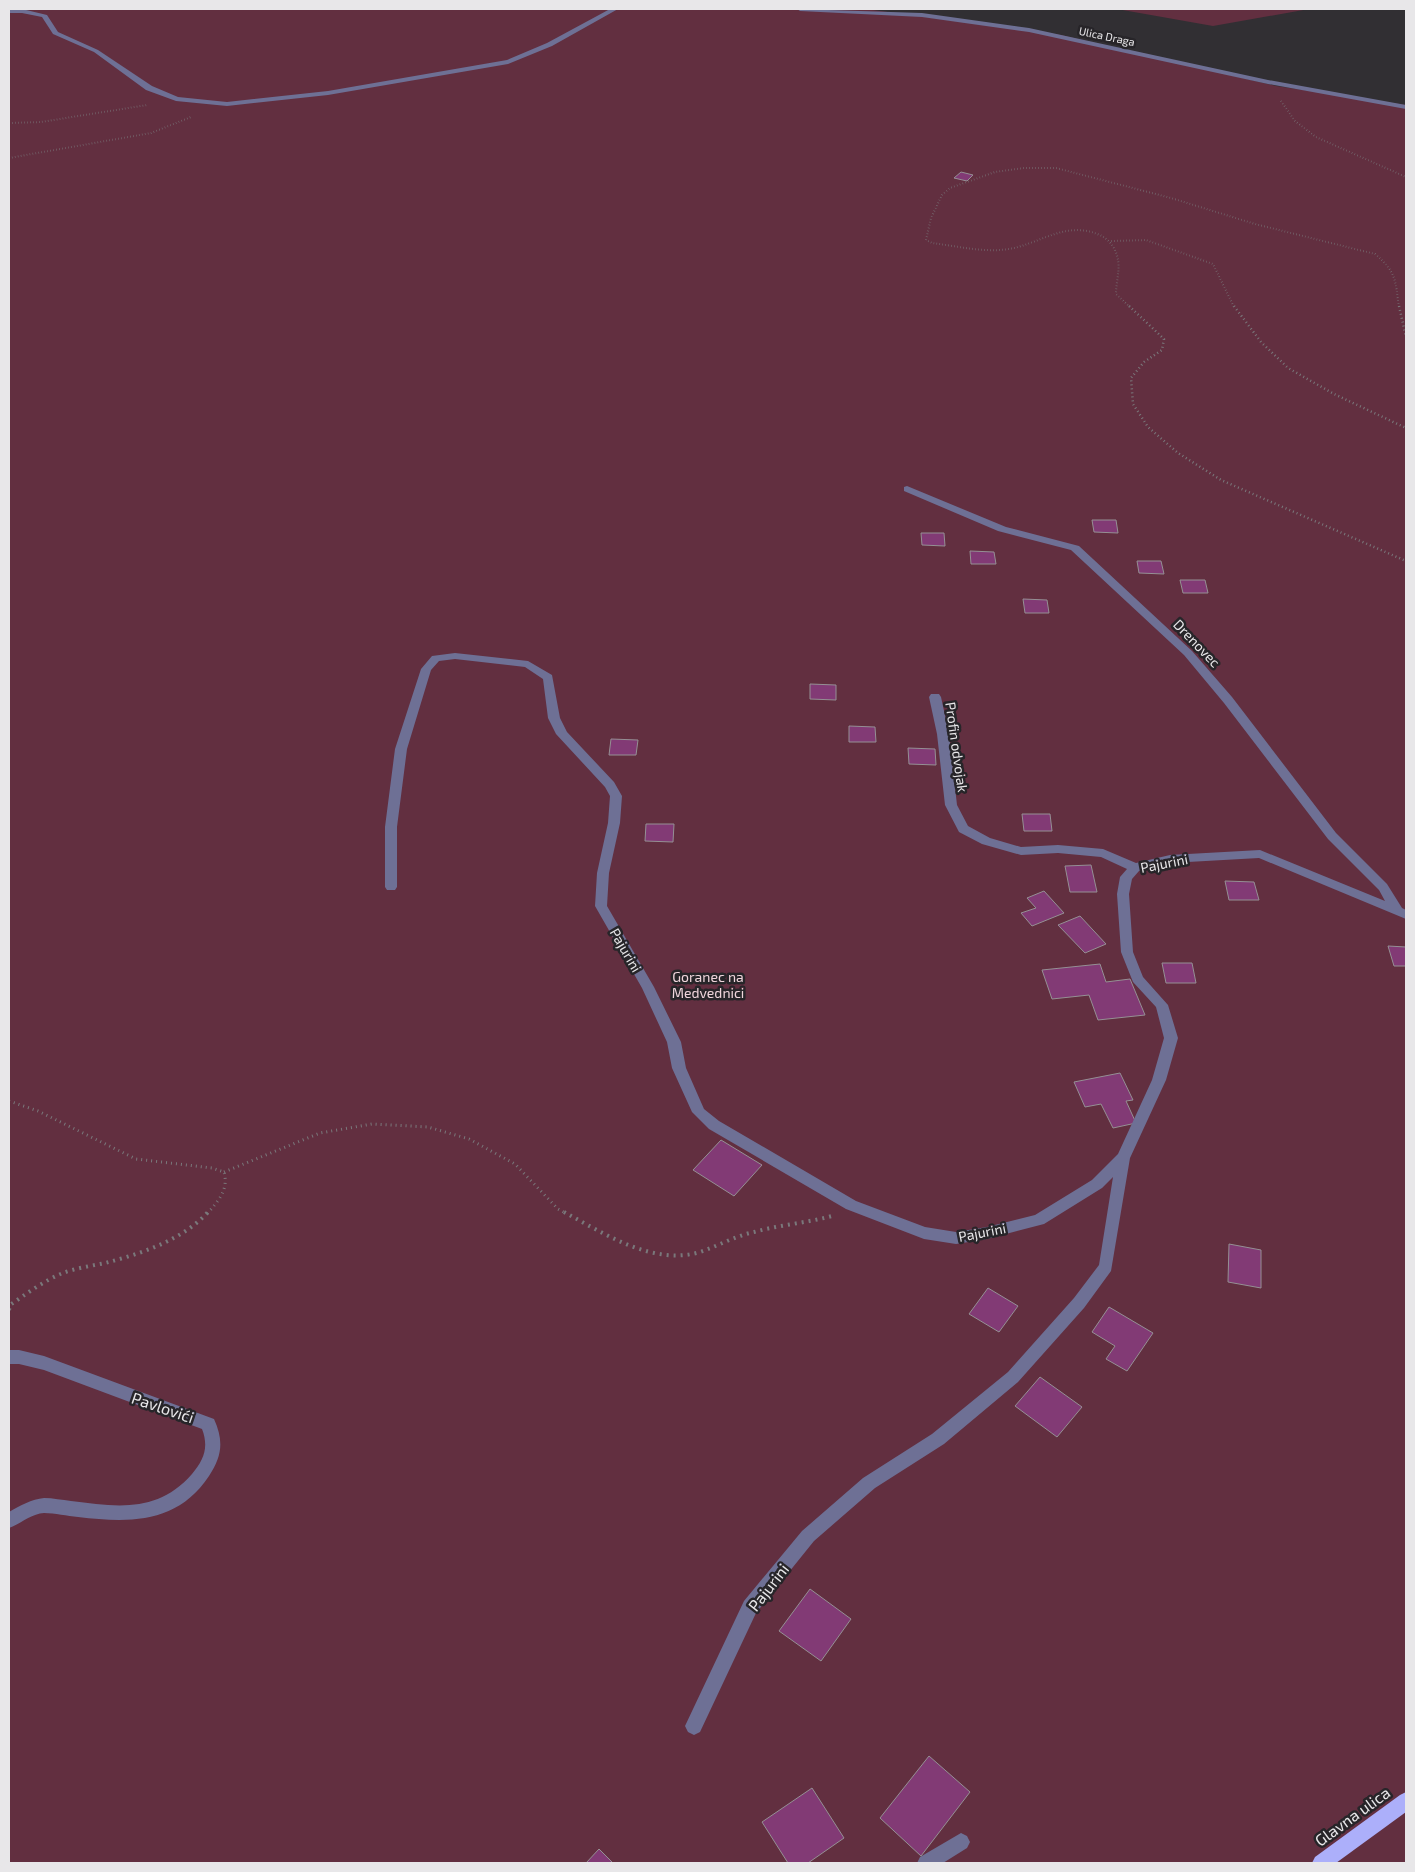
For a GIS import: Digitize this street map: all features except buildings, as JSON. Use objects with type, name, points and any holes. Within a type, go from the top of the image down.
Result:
[{"type":"main road","name":"Glavna ulica","points":[[1320,1863],[1406,1801]]},
{"type":"street","points":[[9,11],[22,11],[45,16],[55,33],[96,51],[149,88],[176,98],[227,104],[328,93],[508,62],[530,56],[615,9]]},
{"type":"street","name":"Ulica Draga","points":[[800,9],[922,15],[1029,30],[1268,82],[1406,107]]},
{"type":"street","name":"Drenovec","points":[[907,489],[1002,530],[1075,548],[1188,653],[1228,700],[1332,836],[1383,887],[1401,912]]},
{"type":"street","name":"Pajurini","points":[[391,887],[391,827],[401,749],[426,669],[436,658],[455,656],[528,664],[548,677],[554,718],[562,734],[610,785],[616,796],[614,823],[602,873],[601,906],[648,987],[674,1042],[679,1068],[699,1112],[714,1125],[859,1208],[924,1234],[956,1238],[987,1233],[1039,1220],[1097,1184],[1123,1158]]},
{"type":"street","name":"Profin odvojak","points":[[935,697],[943,734],[951,806],[963,829],[986,841],[1021,851],[1058,849],[1103,853],[1135,868]]},
{"type":"street","name":"Pajurini","points":[[694,1726],[750,1607],[808,1536],[869,1483],[938,1439],[1013,1377],[1084,1296],[1106,1267],[1123,1158],[1159,1080],[1171,1038],[1162,1005],[1138,979],[1127,952],[1123,894],[1126,877],[1135,868],[1170,859],[1260,854],[1401,912]]},
{"type":"street","name":"Pavlovići","points":[[9,1357],[32,1359],[107,1389],[179,1411],[208,1424],[214,1440],[213,1457],[194,1485],[178,1500],[163,1507],[125,1514],[41,1506],[9,1520]]},
{"type":"street","points":[[926,1863],[961,1842]]},
{"type":"path","points":[[1268,82],[1295,121],[1316,137],[1406,177]]},
{"type":"path","points":[[9,123],[41,122],[129,110],[176,98]]},
{"type":"path","points":[[9,158],[151,133],[227,104]]},
{"type":"path","points":[[1406,338],[1400,316],[1395,278],[1389,265],[1375,254],[1256,224],[1171,198],[1056,168],[1024,168],[995,172],[950,188],[942,194],[931,218],[926,240],[932,243],[1002,250],[1055,233],[1083,230],[1103,235],[1111,241],[1118,259],[1116,294],[1164,339],[1162,350],[1144,362],[1131,378],[1133,404],[1148,427],[1178,453],[1221,480],[1406,561]]},
{"type":"path","points":[[1111,241],[1146,240],[1213,264],[1235,309],[1261,342],[1288,368],[1334,394],[1406,428]]},
{"type":"path","points":[[9,1101],[38,1110],[136,1159],[212,1168],[224,1172],[320,1134],[372,1124],[428,1127],[469,1139],[515,1164],[558,1209],[610,1236],[655,1253],[677,1256],[699,1252],[753,1232],[802,1224],[859,1208]]},
{"type":"path","points":[[9,1310],[10,1305],[21,1297],[63,1273],[127,1257],[167,1241],[200,1221],[220,1199],[227,1182],[224,1172]]},
{"type":"green space","name":"Goranec na Medvednici","points":[[9,9],[865,9],[1061,35],[1276,86],[1406,105],[1406,1863],[9,1863]]},
{"type":"green space","points":[[1117,9],[1309,9],[1213,26]]}]
